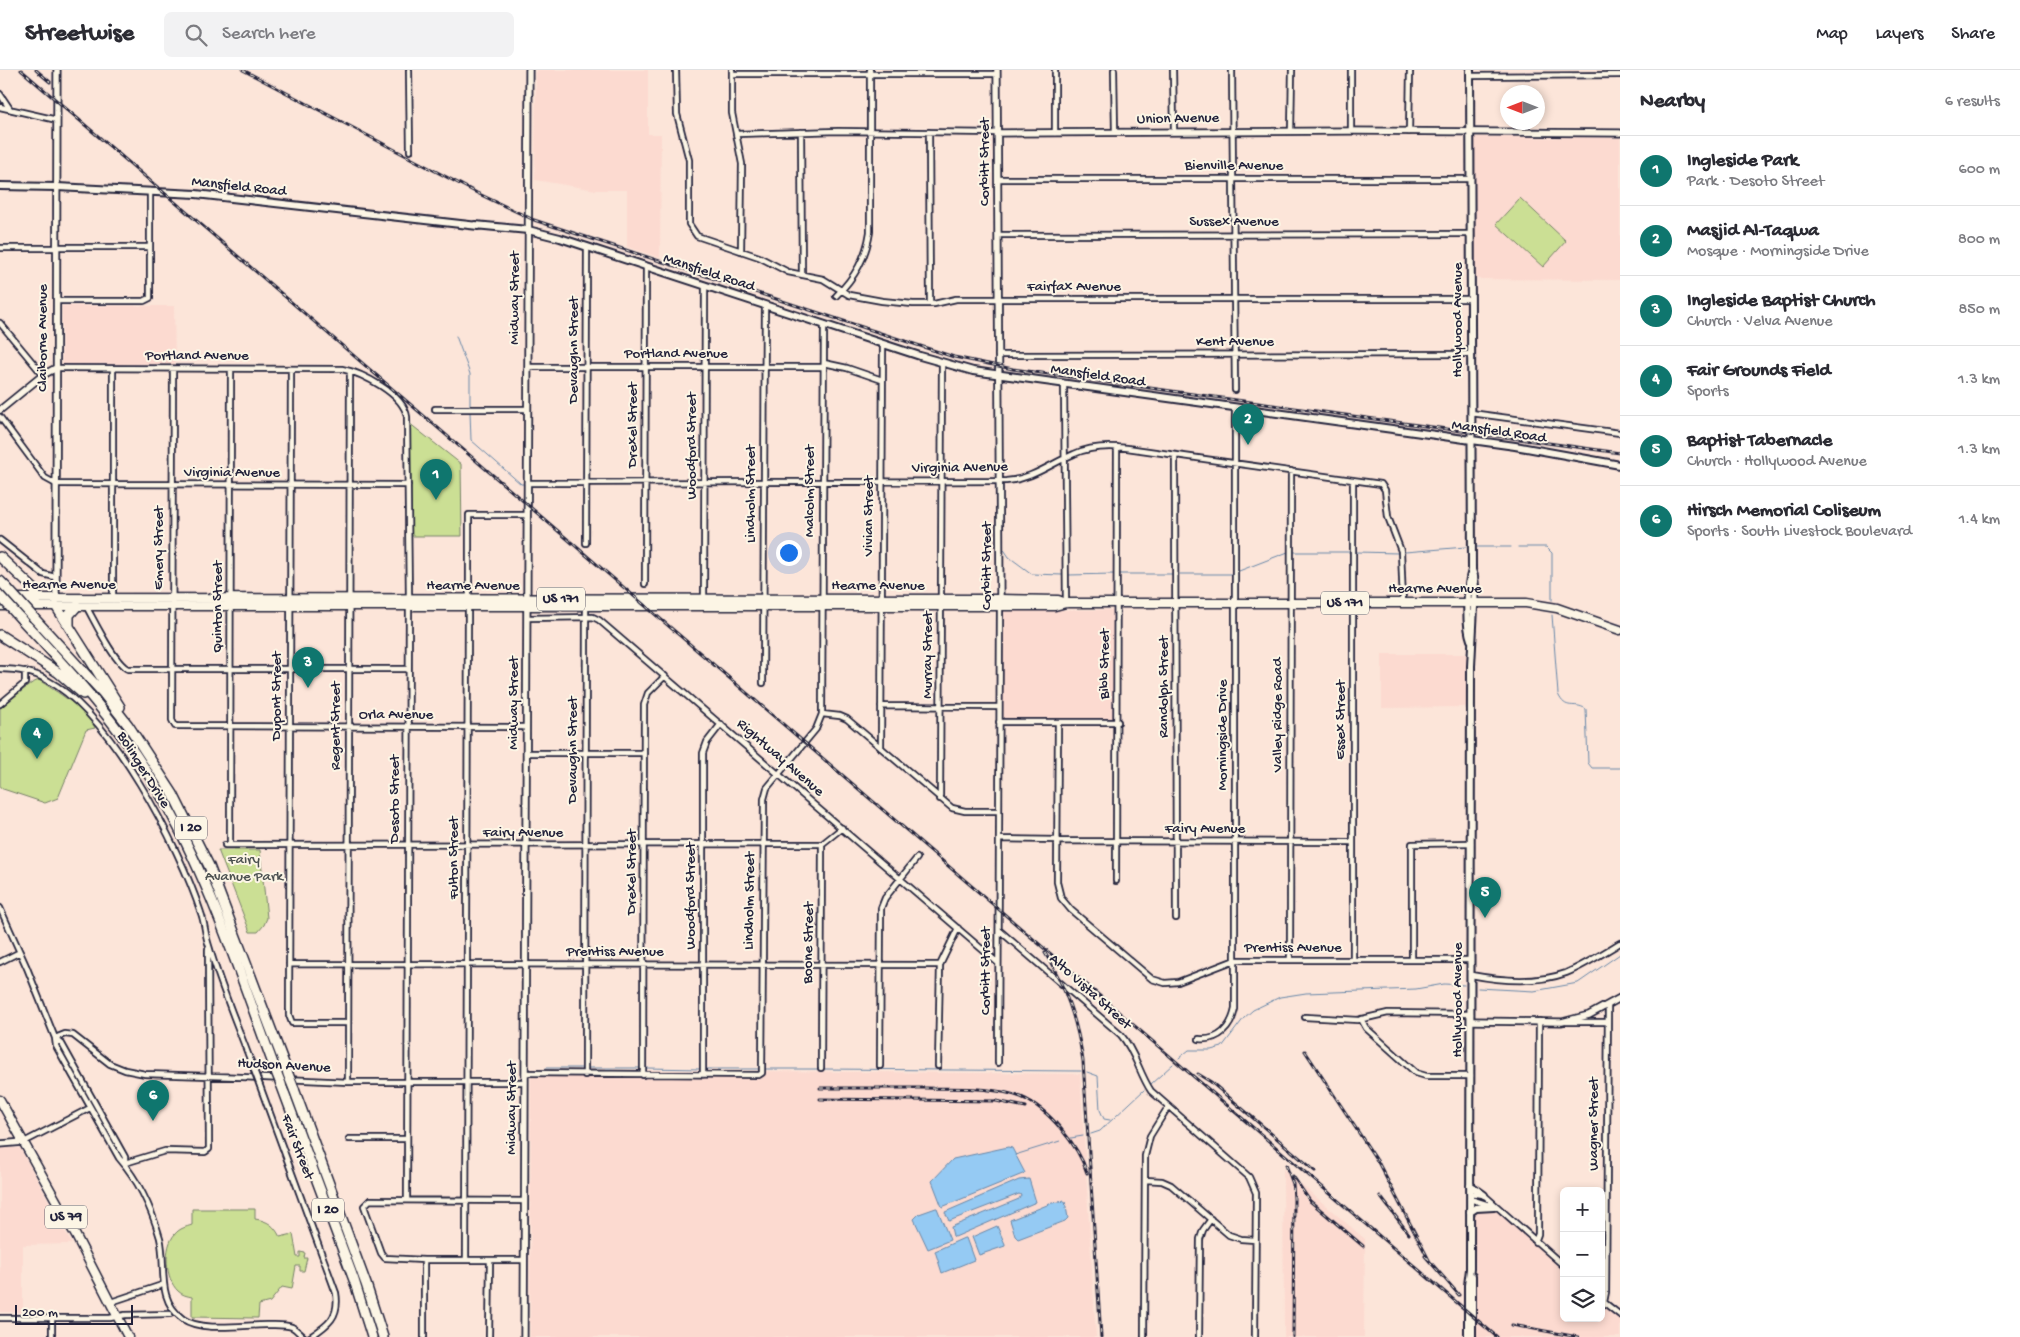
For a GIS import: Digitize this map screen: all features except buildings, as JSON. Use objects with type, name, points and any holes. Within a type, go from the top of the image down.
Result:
[{"type":"highway","points":[[0,557],[34,590],[37,598],[30,606]]},
{"type":"highway","name":"I 20","points":[[3,584],[103,693],[128,725],[173,794],[206,859],[294,1089],[366,1284],[383,1337]]},
{"type":"highway","name":"I 20","points":[[0,597],[91,695],[127,741],[147,770],[184,837],[202,874],[281,1084],[354,1280],[372,1337]]},
{"type":"highway","points":[[56,603],[122,710],[128,725]]},
{"type":"highway","points":[[70,628],[69,615],[82,606]]},
{"type":"highway","points":[[0,635],[59,673],[82,692],[147,770]]},
{"type":"main road","name":"Hollywood Avenue","points":[[1468,1337],[1468,1284],[1470,1269],[1472,641],[1469,633],[1472,603],[1470,577],[1472,570],[1470,73]]},
{"type":"main road","name":"Mansfield Road","points":[[0,186],[150,191],[224,197],[528,232],[560,238],[587,246],[883,344],[973,371],[1471,440],[1620,464]]},
{"type":"main road","name":"Hearne Avenue","points":[[0,597],[37,598],[56,603],[82,606],[113,602]]},
{"type":"main road","name":"Hearne Avenue","points":[[0,606],[113,602],[1000,603],[1058,600],[1066,603],[1518,603],[1557,608],[1620,630]]},
{"type":"main road","name":"Hearne Avenue","points":[[528,603],[586,606],[704,603]]},
{"type":"main road","name":"US 79","points":[[0,1100],[111,1302],[128,1337]]},
{"type":"main road","points":[[1470,1184],[1484,1195]]},
{"type":"main road","points":[[1470,1212],[1476,1208],[1497,1208]]},
{"type":"main road","name":"Hollywood Avenue","points":[[1470,1269],[1473,1284],[1472,1337]]},
{"type":"street","name":"Claiborne Avenue","points":[[56,603],[57,70]]},
{"type":"street","points":[[409,70],[410,150]]},
{"type":"street","name":"Midway Street","points":[[524,1337],[529,70]]},
{"type":"street","name":"Fairfax Avenue","points":[[676,70],[677,114],[689,160],[689,224],[693,231],[697,236],[768,261],[783,270],[823,279],[841,291],[871,299],[930,304],[956,299],[1471,299]]},
{"type":"street","points":[[1055,70],[1055,133]]},
{"type":"street","points":[[1114,70],[1115,132]]},
{"type":"street","points":[[1173,70],[1174,131]]},
{"type":"street","points":[[1232,70],[1234,390]]},
{"type":"street","points":[[1292,70],[1292,131]]},
{"type":"street","points":[[1351,70],[1351,131]]},
{"type":"street","points":[[1409,132],[1410,70]]},
{"type":"street","points":[[741,251],[742,164],[732,113],[732,72],[997,72]]},
{"type":"street","points":[[836,296],[851,280],[860,266],[868,243],[871,220],[870,72]]},
{"type":"street","name":"Corbitt Street","points":[[997,72],[1000,481],[998,1063]]},
{"type":"street","points":[[1470,73],[1620,75]]},
{"type":"street","points":[[0,94],[10,109]]},
{"type":"street","points":[[0,107],[57,120]]},
{"type":"street","name":"Union Avenue","points":[[737,134],[801,132],[1055,133],[1174,131],[1620,133]]},
{"type":"street","points":[[801,132],[802,275]]},
{"type":"street","points":[[929,132],[930,304]]},
{"type":"street","name":"Bienville Avenue","points":[[998,179],[1471,179]]},
{"type":"street","points":[[57,301],[144,301],[150,298],[150,191]]},
{"type":"street","name":"Sussex Avenue","points":[[998,235],[1471,234]]},
{"type":"street","name":"Devaughn Street","points":[[586,543],[587,246]]},
{"type":"street","points":[[0,248],[150,247]]},
{"type":"street","name":"Drexel Street","points":[[645,584],[646,266]]},
{"type":"street","name":"Woodford Street","points":[[704,603],[705,285]]},
{"type":"street","name":"Lindholm Street","points":[[763,683],[765,305]]},
{"type":"street","points":[[0,323],[43,375]]},
{"type":"street","name":"Malcolm Street","points":[[805,743],[818,725],[822,714],[824,324]]},
{"type":"street","name":"Vivian Street","points":[[880,748],[883,344]]},
{"type":"street","name":"Kent Avenue","points":[[998,355],[1471,354]]},
{"type":"street","name":"Murray Street","points":[[940,799],[942,362]]},
{"type":"street","name":"Portland Avenue","points":[[528,367],[824,365],[847,368],[882,380]]},
{"type":"street","name":"Portland Avenue","points":[[0,410],[43,375],[56,368],[350,371],[366,377],[399,401]]},
{"type":"street","points":[[113,602],[114,368]]},
{"type":"street","name":"Emery Street","points":[[173,369],[172,720],[175,726]]},
{"type":"street","name":"Quinton Street","points":[[228,845],[231,727],[231,369]]},
{"type":"street","name":"Dupont Street","points":[[291,369],[289,1015],[292,1023],[348,1022]]},
{"type":"street","name":"Regent Street","points":[[348,1082],[350,371]]},
{"type":"street","points":[[1064,384],[1066,603]]},
{"type":"street","name":"Desoto Street","points":[[399,401],[406,410],[407,417],[408,485],[406,1200]]},
{"type":"street","name":"Morningside Drive","points":[[1199,1039],[1216,1037],[1224,1032],[1231,1022],[1235,1010],[1235,407]]},
{"type":"street","points":[[435,408],[527,409]]},
{"type":"street","points":[[1471,413],[1620,433]]},
{"type":"street","points":[[0,417],[44,478],[56,484]]},
{"type":"street","name":"Virginia Avenue","points":[[527,483],[1018,480],[1032,476],[1077,452],[1099,447],[1117,447],[1235,463],[1383,485],[1388,517],[1401,551],[1402,603]]},
{"type":"street","name":"Bibb Street","points":[[1116,881],[1118,722],[1117,447]]},
{"type":"street","name":"Randolph Street","points":[[1176,455],[1176,918]]},
{"type":"street","name":"Valley Ridge Road","points":[[1290,960],[1291,471]]},
{"type":"street","name":"Essex Street","points":[[1353,480],[1353,960]]},
{"type":"street","name":"Virginia Avenue","points":[[56,484],[408,485]]},
{"type":"street","name":"Fulton Street","points":[[466,1260],[469,515],[527,515]]},
{"type":"street","points":[[0,540],[43,574],[55,577]]},
{"type":"street","points":[[82,606],[122,666],[128,669],[408,669]]},
{"type":"street","name":"Devaughn Street","points":[[584,1074],[586,606]]},
{"type":"street","name":"Rightway Avenue","points":[[528,618],[586,617],[599,620],[998,962]]},
{"type":"street","points":[[0,669],[25,670],[25,683],[0,704]]},
{"type":"street","name":"Bolinger Drive","points":[[25,670],[54,683],[78,703],[99,725],[131,771],[155,811],[182,864],[201,913],[208,945],[254,1070]]},
{"type":"street","name":"Drexel Street","points":[[643,1075],[645,699],[665,676]]},
{"type":"street","points":[[881,706],[999,707]]},
{"type":"street","points":[[822,714],[836,715],[847,719],[940,799],[959,810],[999,811]]},
{"type":"street","points":[[999,722],[1118,722]]},
{"type":"street","points":[[1058,722],[1058,841]]},
{"type":"street","name":"Woodford Street","points":[[703,1075],[703,752],[706,742],[721,724]]},
{"type":"street","name":"Orla Avenue","points":[[175,726],[526,727]]},
{"type":"street","name":"Lindholm Street","points":[[703,1075],[759,1075],[762,1073],[764,795],[778,774],[805,743]]},
{"type":"street","points":[[526,753],[644,753]]},
{"type":"street","points":[[822,844],[842,828]]},
{"type":"street","name":"Fairy Avenue","points":[[999,839],[1117,842],[1353,842]]},
{"type":"street","name":"Prentiss Avenue","points":[[1058,841],[1057,882],[1061,898],[1071,910],[1133,964],[1148,976],[1161,982],[1178,982],[1235,960],[1471,960]]},
{"type":"street","points":[[1412,960],[1412,844],[1471,843]]},
{"type":"street","name":"Fairy Avenue","points":[[228,845],[704,846],[822,844]]},
{"type":"street","name":"Boone Street","points":[[821,1068],[822,844]]},
{"type":"street","points":[[880,1066],[881,908],[885,898],[917,858]]},
{"type":"street","points":[[0,908],[55,1038],[56,1046],[119,1158],[125,1163],[149,1208],[159,1237],[162,1253],[162,1285],[167,1299],[177,1314],[189,1323],[203,1326],[278,1324],[292,1327],[304,1337]]},
{"type":"street","points":[[938,1066],[940,965],[958,928]]},
{"type":"street","name":"Alto Vista Street","points":[[999,930],[1121,1035],[1130,1047],[1148,1086],[1168,1107],[1246,1174],[1255,1190],[1256,1240]]},
{"type":"street","points":[[1471,975],[1509,980],[1552,977],[1568,972],[1620,943]]},
{"type":"street","name":"Bolinger Drive","points":[[125,1163],[164,1151],[207,1151],[209,1076],[208,945]]},
{"type":"street","points":[[0,962],[20,952]]},
{"type":"street","name":"Prentiss Avenue","points":[[289,964],[940,965]]},
{"type":"street","points":[[1562,1022],[1589,1016],[1620,998]]},
{"type":"street","name":"Wagner Street","points":[[1605,1295],[1608,1005]]},
{"type":"street","points":[[1305,1018],[1360,1019],[1388,1013],[1562,1022],[1607,1022]]},
{"type":"street","points":[[1360,1019],[1366,1028],[1419,1074],[1426,1076],[1471,1076]]},
{"type":"street","points":[[1535,1242],[1538,1234],[1539,1021]]},
{"type":"street","name":"Hudson Avenue","points":[[55,1038],[70,1034],[77,1037],[105,1060],[130,1072],[145,1074],[348,1082],[525,1082]]},
{"type":"street","points":[[55,1038],[62,1044],[126,1157],[125,1163]]},
{"type":"street","name":"Fair Street","points":[[254,1070],[336,1293],[338,1306],[333,1318],[310,1337]]},
{"type":"street","points":[[525,1074],[703,1075]]},
{"type":"street","points":[[1144,1337],[1145,1156],[1150,1136],[1168,1107]]},
{"type":"street","points":[[0,1144],[24,1142],[90,1108]]},
{"type":"street","points":[[349,1139],[407,1139]]},
{"type":"street","points":[[1144,1180],[1162,1181],[1171,1185],[1235,1238],[1256,1240],[1255,1337]]},
{"type":"street","points":[[1470,1196],[1484,1195],[1560,1263]]},
{"type":"street","points":[[1470,1196],[1497,1208]]},
{"type":"street","points":[[524,1201],[370,1200],[364,1204],[364,1209],[382,1255],[388,1259],[524,1260]]},
{"type":"street","points":[[1199,1337],[1200,1239],[1203,1230],[1211,1219]]},
{"type":"street","points":[[424,1260],[424,1337]]},
{"type":"street","points":[[489,1337],[490,1260]]},
{"type":"street","points":[[111,1302],[162,1285]]},
{"type":"street","points":[[1605,1303],[1620,1315]]},
{"type":"street","points":[[0,1318],[110,1318],[117,1316],[170,1314]]},
{"type":"street","points":[[52,1318],[52,1337]]},
{"type":"shaded area","points":[[536,70],[648,70],[648,134],[661,134],[660,258],[627,247],[627,190],[596,190],[535,180]]},
{"type":"shaded area","points":[[1475,137],[1620,138],[1620,280],[1475,279]]},
{"type":"shaded area","points":[[62,306],[174,306],[175,364],[62,365]]},
{"type":"shaded area","points":[[1002,610],[1114,610],[1115,720],[1002,720]]},
{"type":"shaded area","points":[[1382,654],[1467,654],[1467,707],[1382,708]]},
{"type":"shaded area","points":[[531,1069],[1080,1074],[1096,1337],[530,1337]]},
{"type":"shaded area","points":[[0,1148],[20,1148],[72,1244],[23,1245],[23,1312],[0,1312]]},
{"type":"shaded area","points":[[1283,1169],[1365,1239],[1364,1337],[1284,1337]]},
{"type":"shaded area","points":[[1479,1209],[1492,1209],[1499,1213],[1560,1266],[1560,1322],[1605,1322],[1605,1306],[1620,1319],[1620,1337],[1476,1337],[1474,1212]]},
{"type":"green space","points":[[1520,198],[1566,241],[1543,267],[1496,224]]},
{"type":"green space","points":[[409,423],[461,464],[462,536],[410,536]]},
{"type":"green space","points":[[39,680],[86,714],[95,728],[86,730],[58,798],[45,803],[0,788],[0,708],[32,683]]},
{"type":"green space","name":"Fairy Avanue Park","points":[[218,850],[260,850],[267,918],[258,932],[250,932]]},
{"type":"green space","points":[[192,1209],[255,1209],[255,1219],[270,1224],[280,1237],[293,1234],[297,1257],[300,1257],[300,1252],[305,1253],[304,1258],[307,1258],[304,1271],[300,1271],[300,1266],[296,1266],[292,1289],[282,1287],[270,1302],[259,1305],[258,1318],[192,1317],[192,1297],[181,1293],[174,1286],[168,1271],[167,1255],[171,1240],[175,1234],[179,1230],[192,1225]]},
{"type":"water","points":[[1008,1147],[1012,1148],[1025,1173],[942,1207],[932,1181],[953,1159]]},
{"type":"water","points":[[1029,1179],[1036,1202],[955,1237],[953,1236],[951,1227],[1019,1199],[1021,1195],[1019,1194],[949,1221],[945,1212],[1019,1180]]},
{"type":"water","points":[[1065,1201],[1068,1218],[1065,1221],[1018,1239],[1015,1236],[1010,1220],[1052,1203]]},
{"type":"water","points":[[937,1208],[950,1240],[928,1249],[914,1219],[919,1214]]},
{"type":"water","points":[[997,1226],[1005,1246],[979,1255],[972,1237]]},
{"type":"water","points":[[966,1238],[974,1260],[942,1273],[935,1251]]},
{"type":"waterway","points":[[456,336],[470,374],[470,406]]},
{"type":"waterway","points":[[470,412],[471,440],[521,484],[524,484]]},
{"type":"waterway","points":[[767,485],[820,484]]},
{"type":"waterway","points":[[826,484],[879,484]]},
{"type":"waterway","points":[[885,484],[938,484]]},
{"type":"waterway","points":[[944,484],[994,484]]},
{"type":"waterway","points":[[669,485],[701,485]]},
{"type":"waterway","points":[[707,485],[760,485]]},
{"type":"waterway","points":[[1405,552],[1466,547]]},
{"type":"waterway","points":[[1477,547],[1511,547]]},
{"type":"waterway","points":[[1518,547],[1546,547],[1552,553],[1552,600]]},
{"type":"waterway","points":[[1003,548],[1009,557],[1032,574],[1062,575]]},
{"type":"waterway","points":[[1239,571],[1288,552]]},
{"type":"waterway","points":[[1294,552],[1350,552]]},
{"type":"waterway","points":[[1357,552],[1398,553]]},
{"type":"waterway","points":[[1069,575],[1114,574]]},
{"type":"waterway","points":[[1120,574],[1173,574]]},
{"type":"waterway","points":[[1180,574],[1232,574]]},
{"type":"waterway","points":[[1552,615],[1558,694],[1567,705],[1586,709],[1588,763],[1592,768],[1620,768]]},
{"type":"waterway","points":[[1478,988],[1534,991],[1578,983],[1620,954]]},
{"type":"waterway","points":[[1179,1058],[1189,1050],[1211,1050],[1222,1047],[1244,1018],[1253,1010],[1280,997],[1306,993],[1416,989],[1444,984],[1464,985]]},
{"type":"waterway","points":[[1151,1084],[1173,1064]]},
{"type":"waterway","points":[[546,1068],[581,1068]]},
{"type":"waterway","points":[[588,1068],[640,1068]]},
{"type":"waterway","points":[[647,1068],[699,1069]]},
{"type":"waterway","points":[[706,1069],[759,1069]]},
{"type":"waterway","points":[[765,1069],[820,1069]]},
{"type":"waterway","points":[[824,1069],[1081,1071]]},
{"type":"waterway","points":[[1087,1072],[1098,1076],[1100,1110],[1104,1119],[1110,1120]]},
{"type":"waterway","points":[[1091,1134],[1100,1131],[1144,1090]]},
{"type":"waterway","points":[[1071,1138],[1083,1136]]},
{"type":"waterway","points":[[1015,1155],[1060,1141]]},
{"type":"railway","points":[[21,70],[1497,1337]]},
{"type":"railway","points":[[36,70],[50,82]]},
{"type":"railway","points":[[243,70],[477,193],[534,220],[954,357],[1013,369],[1620,453]]},
{"type":"railway","points":[[1045,953],[1059,978],[1070,1005],[1083,1061],[1101,1337]]},
{"type":"railway","points":[[1305,1051],[1378,1162],[1429,1260]]},
{"type":"railway","points":[[1198,1074],[1211,1082],[1315,1171]]},
{"type":"railway","points":[[820,1088],[974,1089],[1010,1093],[1031,1102],[1052,1119],[1070,1140],[1087,1173]]},
{"type":"railway","points":[[820,1099],[996,1101],[1026,1107]]},
{"type":"railway","points":[[1286,1165],[1293,1184],[1294,1199],[1293,1337]]},
{"type":"railway","points":[[1293,1176],[1310,1201],[1363,1246]]},
{"type":"railway","points":[[1380,1196],[1409,1234]]},
{"type":"railway","points":[[1425,1256],[1459,1295]]},
{"type":"railway","points":[[1512,1325],[1578,1337]]},
{"type":"place","name":"Masjid Al-Taqwa","points":[[1248,445]]},
{"type":"place","name":"Ingleside Park","points":[[436,500]]},
{"type":"place","name":"Ingleside Baptist Church","points":[[308,688]]},
{"type":"place","name":"Fair Grounds Field","points":[[37,759]]},
{"type":"place","name":"Baptist Tabernacle","points":[[1485,918]]},
{"type":"place","name":"Hirsch Memorial Coliseum","points":[[153,1121]]}]
